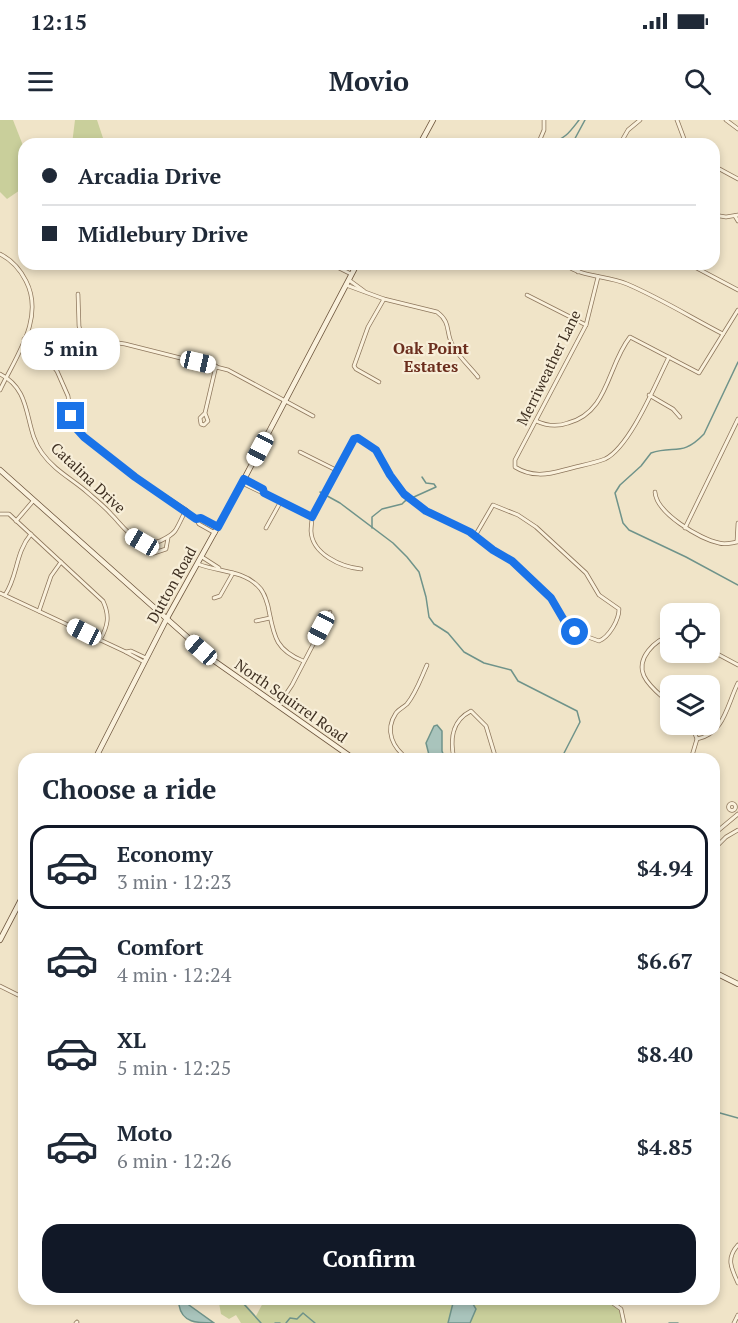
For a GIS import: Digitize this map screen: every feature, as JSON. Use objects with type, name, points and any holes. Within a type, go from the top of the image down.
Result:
[{"type":"street","points":[[423,138],[433,120]]},
{"type":"street","points":[[541,138],[544,130],[544,120]]},
{"type":"street","points":[[677,120],[684,138]]},
{"type":"street","points":[[726,120],[738,129]]},
{"type":"street","points":[[624,138],[636,121]]},
{"type":"street","points":[[720,169],[738,179]]},
{"type":"street","points":[[720,216],[737,215],[738,221]]},
{"type":"street","points":[[0,254],[18,269]]},
{"type":"street","points":[[0,390],[33,314],[30,289],[18,270]]},
{"type":"street","points":[[338,270],[364,291],[384,299],[437,312],[447,322],[449,338],[453,346],[478,376]]},
{"type":"street","name":"Dutton Road","points":[[98,753],[166,620],[243,481],[354,270]]},
{"type":"street","points":[[574,270],[625,283],[724,335]]},
{"type":"street","points":[[700,270],[738,290]]},
{"type":"street","name":"Merriweather Lane","points":[[598,277],[586,325],[515,460],[515,466],[526,472],[545,474],[604,459],[627,438],[649,395]]},
{"type":"street","points":[[78,294],[79,326],[83,342]]},
{"type":"street","points":[[527,295],[586,325]]},
{"type":"street","points":[[378,382],[354,366],[368,327],[384,299]]},
{"type":"street","points":[[536,421],[556,426],[587,416],[595,406],[630,337],[699,373],[736,318],[738,310]]},
{"type":"street","points":[[24,339],[57,371],[68,396],[71,416],[77,431],[135,477],[186,510],[199,524],[215,533]]},
{"type":"street","points":[[49,361],[68,348],[83,342],[105,341],[125,344],[228,370],[313,416]]},
{"type":"street","points":[[669,357],[649,395],[673,409],[680,417]]},
{"type":"street","points":[[206,413],[216,366]]},
{"type":"street","name":"Catalina Drive","points":[[0,374],[6,377],[20,393],[27,406],[30,426],[41,452],[58,471],[85,490],[130,535],[142,542]]},
{"type":"street","points":[[685,528],[738,419]]},
{"type":"street","points":[[361,569],[351,568],[328,557],[318,548],[311,531],[312,517],[355,438],[376,450],[390,475],[409,498],[426,511],[475,537],[512,561],[555,603],[572,630],[599,641],[607,636],[619,610],[599,595],[586,573],[536,527],[518,515],[493,505],[475,537]]},
{"type":"street","points":[[300,452],[338,471]]},
{"type":"street","name":"North Squirrel Road","points":[[0,470],[213,660],[345,753]]},
{"type":"street","points":[[243,481],[312,517]]},
{"type":"street","points":[[655,492],[655,498],[662,507],[685,528],[720,544],[738,542],[738,523]]},
{"type":"street","points":[[16,521],[34,500]]},
{"type":"street","points":[[266,528],[281,501]]},
{"type":"street","points":[[142,542],[156,542],[168,538],[186,510]]},
{"type":"street","points":[[0,514],[9,514],[103,601],[108,619],[100,640]]},
{"type":"street","points":[[196,519],[201,518],[218,527]]},
{"type":"street","points":[[5,595],[10,587],[21,548],[31,534]]},
{"type":"street","points":[[142,542],[148,551],[154,553],[166,549],[168,538]]},
{"type":"street","points":[[201,557],[220,569],[257,584],[263,591],[276,642],[303,661]]},
{"type":"street","points":[[39,611],[51,576],[62,562]]},
{"type":"street","points":[[198,564],[211,569],[220,569]]},
{"type":"street","points":[[214,598],[219,596],[233,573]]},
{"type":"street","points":[[0,593],[145,660]]},
{"type":"street","points":[[278,706],[292,685],[330,612]]},
{"type":"street","points":[[256,621],[270,618]]},
{"type":"street","points":[[660,640],[646,654],[643,664],[644,676],[660,694]]},
{"type":"street","points":[[720,655],[738,665]]},
{"type":"street","points":[[402,753],[393,745],[392,722],[397,712],[411,697],[427,664]]},
{"type":"street","points":[[697,739],[708,736],[717,729],[738,683]]},
{"type":"street","points":[[453,753],[452,734],[463,717],[471,711],[486,726],[494,753]]},
{"type":"street","points":[[694,753],[697,739],[695,735]]},
{"type":"street","points":[[720,829],[738,814]]},
{"type":"street","points":[[721,841],[738,830]]},
{"type":"street","points":[[0,940],[18,906]]},
{"type":"street","points":[[720,975],[738,984]]},
{"type":"street","points":[[0,986],[18,995]]},
{"type":"street","points":[[738,1245],[733,1251],[730,1262],[738,1283]]},
{"type":"street","points":[[615,1305],[621,1309],[624,1323]]},
{"type":"street","points":[[734,1323],[738,1315]]},
{"type":"green space","points":[[0,120],[13,120],[20,138],[18,138],[18,191],[7,199],[0,192]]},
{"type":"green space","points":[[75,120],[97,120],[103,138],[73,138]]},
{"type":"green space","points":[[219,1305],[246,1305],[256,1316],[262,1305],[613,1305],[619,1309],[622,1321],[621,1323],[241,1323],[236,1315],[229,1319],[221,1314]]},
{"type":"water","points":[[437,725],[442,731],[443,753],[428,753],[426,743],[434,726]]},
{"type":"water","points":[[179,1305],[189,1305],[214,1323],[191,1321],[181,1311]]},
{"type":"water","points":[[452,1305],[474,1305],[476,1309],[470,1323],[448,1323]]},
{"type":"waterway","points":[[562,138],[579,120]]},
{"type":"waterway","points":[[575,138],[585,120]]},
{"type":"waterway","points":[[738,362],[704,434],[690,446],[651,453],[615,493],[623,523],[629,530],[738,585]]},
{"type":"waterway","points":[[372,528],[372,517],[382,509],[402,504],[436,487],[434,484],[426,483],[422,477]]},
{"type":"waterway","points":[[320,492],[340,503],[393,543],[407,557],[419,572],[429,617],[434,624],[448,633],[464,652],[484,663],[511,670],[518,681],[577,711],[580,722],[564,753]]},
{"type":"waterway","points":[[720,1113],[738,1118]]},
{"type":"waterway","points":[[245,1305],[261,1323]]},
{"type":"waterway","points":[[286,1323],[290,1318],[297,1319],[303,1313],[315,1323]]},
{"type":"waterway","points":[[275,1323],[280,1323]]},
{"type":"waterway","points":[[669,1323],[678,1323]]},
{"type":"district","name":"Oak Point Estates","points":[[431,357]]},
{"type":"route","points":[[71,416],[77,431],[135,477],[196,519],[201,518],[218,527],[244,479],[263,489],[264,493],[312,517],[354,439],[358,438],[376,450],[385,468],[404,494],[426,511],[470,532],[512,561],[551,598],[568,627],[575,632]]}]
